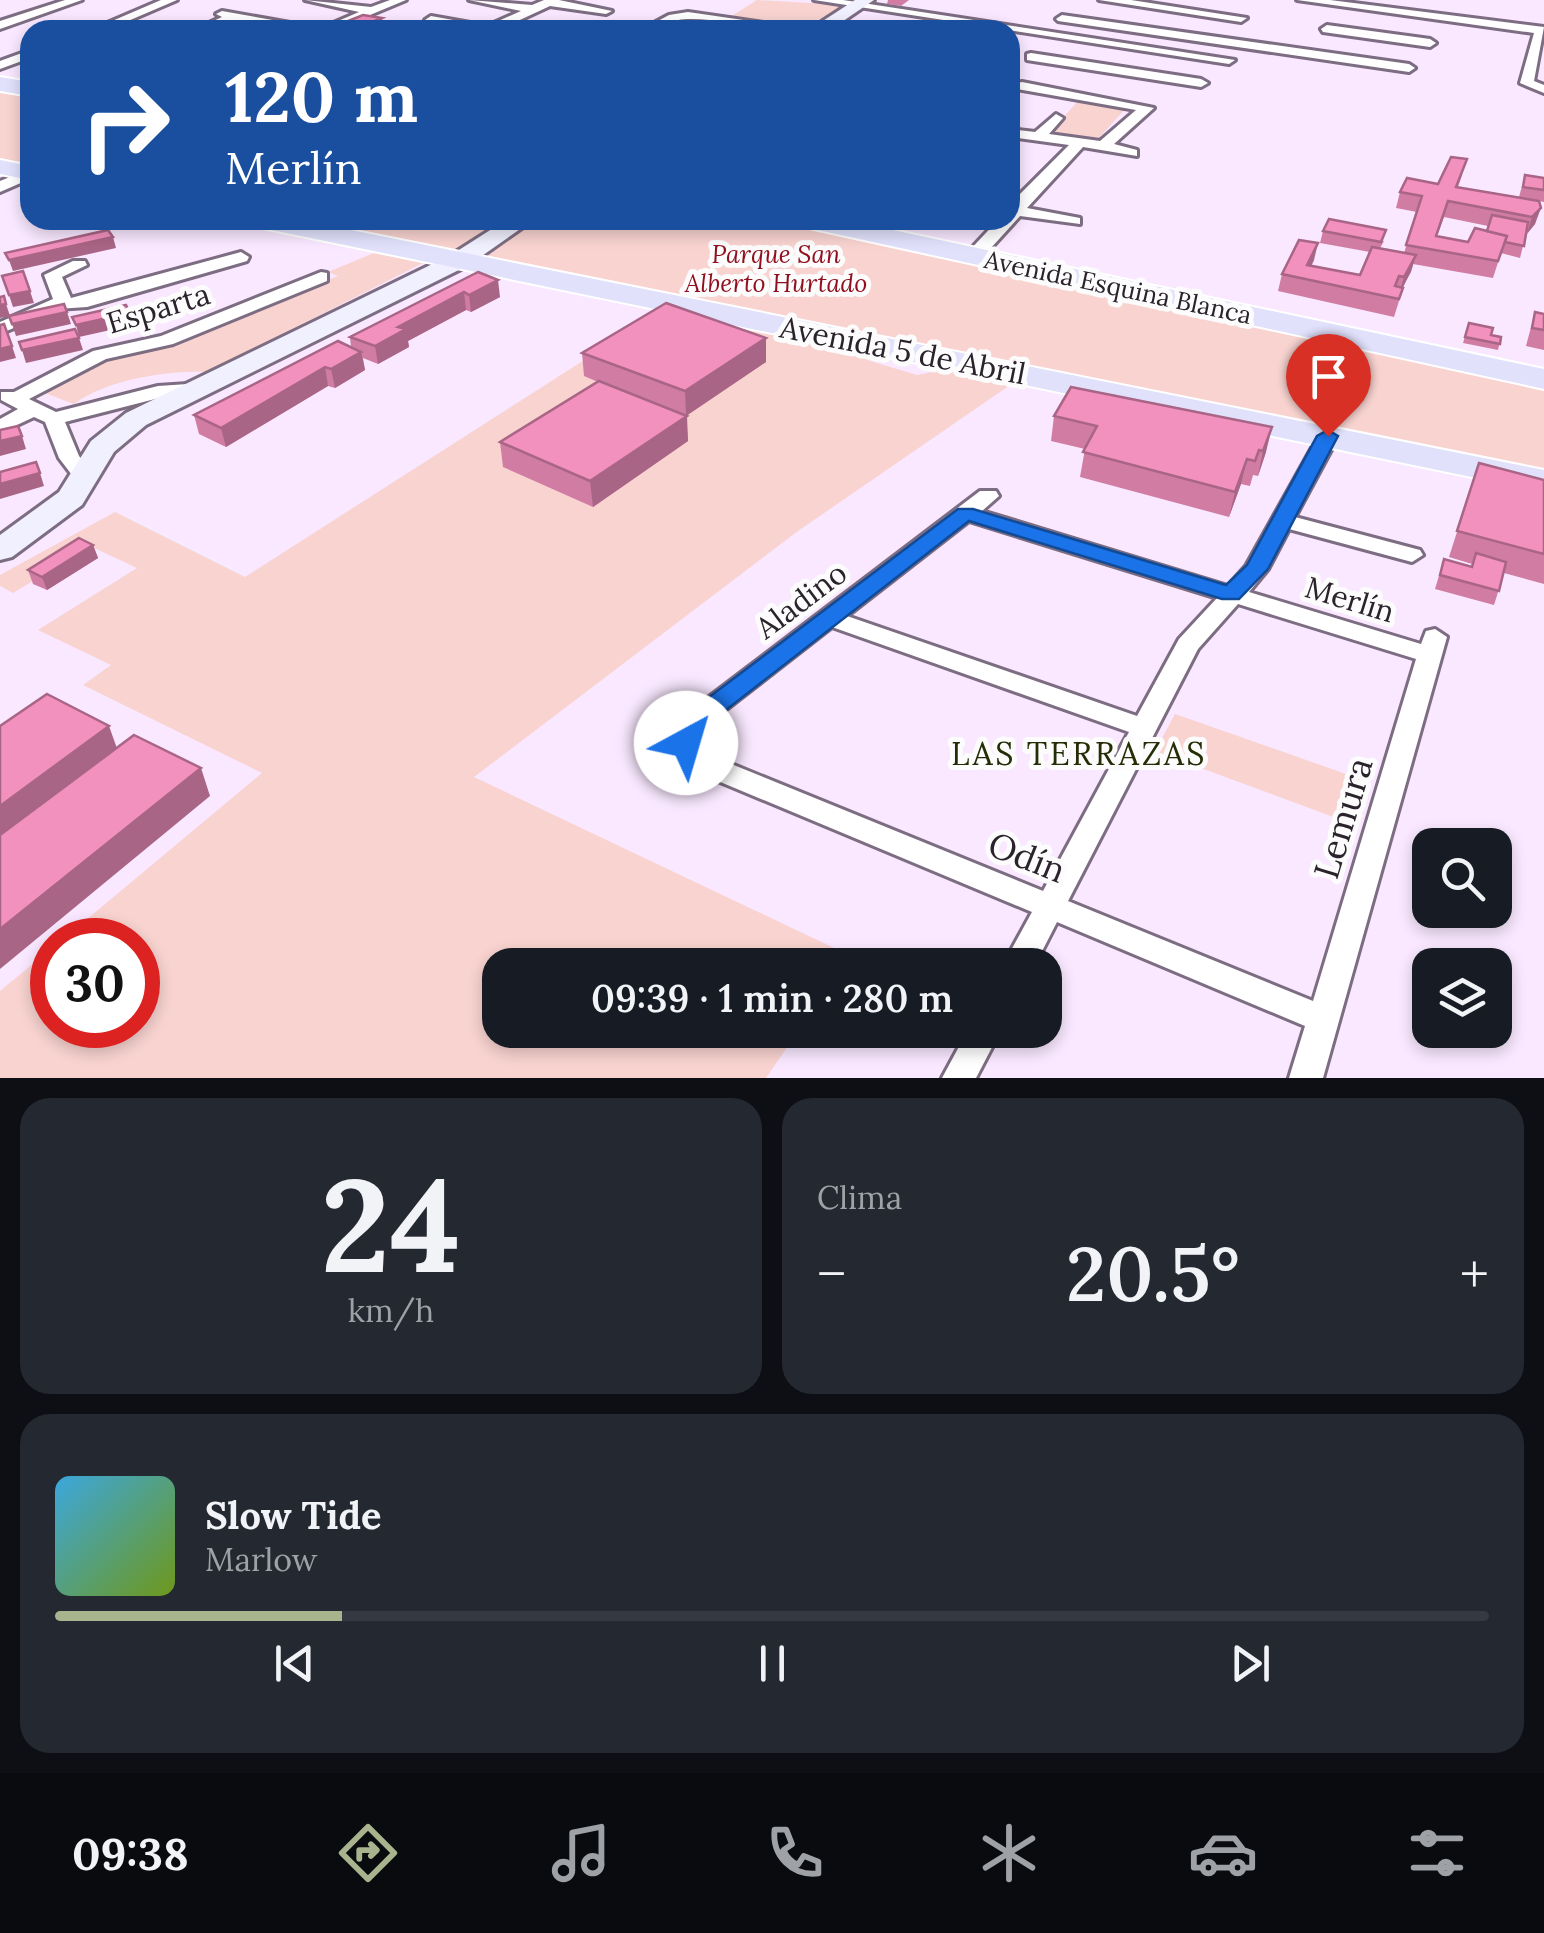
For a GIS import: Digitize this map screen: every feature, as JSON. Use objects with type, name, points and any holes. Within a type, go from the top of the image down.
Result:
[{"type":"main road","points":[[834,20],[862,3]]},
{"type":"main road","name":"Avenida 5 de Abril","points":[[312,230],[1544,481]]},
{"type":"main road","points":[[0,550],[64,504],[112,437],[196,386],[460,260],[506,230]]},
{"type":"main road","name":"Avenida Esquina Blanca","points":[[855,230],[1544,379]]},
{"type":"street","points":[[0,26],[76,0]]},
{"type":"street","points":[[121,20],[170,0]]},
{"type":"street","points":[[311,0],[373,11]]},
{"type":"street","points":[[349,20],[400,0]]},
{"type":"street","points":[[476,0],[533,10]]},
{"type":"street","points":[[820,0],[862,3],[948,20]]},
{"type":"street","points":[[1105,0],[1180,5],[1241,18]]},
{"type":"street","points":[[1304,0],[1542,31],[1537,76],[1528,84],[1544,89]]},
{"type":"street","points":[[1446,18],[1454,0]]},
{"type":"street","points":[[510,20],[551,1],[606,12]]},
{"type":"street","points":[[1297,50],[1315,46],[1342,2]]},
{"type":"street","points":[[1138,47],[1180,5]]},
{"type":"street","points":[[220,20],[230,15],[256,20]]},
{"type":"street","points":[[671,20],[683,15],[717,20]]},
{"type":"street","points":[[1062,19],[1410,68]]},
{"type":"street","points":[[1327,29],[1430,43]]},
{"type":"street","points":[[1020,32],[1229,60]]},
{"type":"street","points":[[1120,101],[1165,51]]},
{"type":"street","points":[[1031,57],[1201,83]]},
{"type":"street","points":[[1020,87],[1050,60]]},
{"type":"street","points":[[1020,91],[1120,101],[1147,108],[1103,146]]},
{"type":"street","points":[[1038,137],[1056,118]]},
{"type":"street","points":[[1020,134],[1132,154]]},
{"type":"street","points":[[1020,205],[1079,143]]},
{"type":"street","points":[[1020,215],[1074,221]]},
{"type":"street","points":[[974,256],[997,230]]},
{"type":"street","points":[[0,329],[64,301],[82,303],[241,257]]},
{"type":"street","points":[[64,301],[53,275],[80,264]]},
{"type":"street","name":"Esparta","points":[[0,427],[16,400],[100,355],[167,340],[321,277]]},
{"type":"street","points":[[16,400],[54,419],[196,386]]},
{"type":"street","points":[[54,419],[69,458],[86,478]]},
{"type":"street","points":[[1028,948],[1198,628],[1256,569],[1328,436]]},
{"type":"street","name":"Aladino","points":[[704,764],[686,743],[690,726],[988,496]]},
{"type":"street","name":"Merlín","points":[[966,513],[1231,594],[1432,646]]},
{"type":"street","points":[[1283,520],[1412,556]]},
{"type":"street","points":[[832,618],[1144,728]]},
{"type":"street","name":"Lemura","points":[[1306,1078],[1432,646]]},
{"type":"street","name":"Odín","points":[[704,764],[1322,1020]]},
{"type":"street","points":[[959,1078],[975,1048]]},
{"type":"green space","points":[[757,0],[844,5],[816,20],[727,19]]},
{"type":"green space","points":[[0,89],[20,92],[20,168],[0,163]]},
{"type":"green space","points":[[1079,100],[1126,108],[1097,140],[1050,132]]},
{"type":"green space","name":"Parque San Alberto Hurtado","points":[[331,230],[830,230],[1544,385],[1544,470]]},
{"type":"green space","points":[[374,253],[423,263],[207,372],[138,378],[74,404],[42,392],[105,357],[156,349],[338,276],[328,272]]},
{"type":"green space","points":[[661,311],[873,353],[867,360],[917,375],[947,369],[1013,383],[798,531],[474,777],[834,948],[482,948],[482,1048],[787,1048],[766,1078],[0,1078],[0,991],[30,966],[30,1048],[160,1048],[160,918],[88,918],[262,773],[83,685],[111,665],[38,630],[137,568],[90,546],[13,593],[0,586],[0,575],[115,512],[245,577]]},
{"type":"green space","points":[[1175,714],[1363,780],[1347,822],[1155,751]]},
{"type":"building","points":[[363,15],[382,18],[377,20],[350,20]]},
{"type":"building","points":[[1451,157],[1467,159],[1456,187],[1539,201],[1541,208],[1532,217],[1448,201],[1436,236],[1468,242],[1475,228],[1507,236],[1498,261],[1406,245],[1422,196],[1400,192],[1407,178],[1438,184]]},
{"type":"building","points":[[1525,175],[1544,178],[1544,190],[1523,187]]},
{"type":"building","points":[[1492,215],[1528,222],[1524,246],[1505,242],[1507,236],[1487,231]]},
{"type":"building","points":[[1329,219],[1386,230],[1381,242],[1323,231]]},
{"type":"building","points":[[108,230],[113,237],[9,260],[5,253]]},
{"type":"building","points":[[1299,240],[1318,243],[1307,265],[1360,275],[1372,247],[1416,255],[1395,286],[1403,288],[1399,299],[1282,274]]},
{"type":"building","points":[[23,271],[30,291],[9,295],[2,276]]},
{"type":"building","points":[[478,272],[498,280],[469,295],[464,292],[398,327],[406,329],[375,346],[350,337]]},
{"type":"building","points":[[666,303],[766,338],[685,391],[582,353]]},
{"type":"building","points":[[64,304],[67,312],[12,324],[9,316]]},
{"type":"building","points":[[126,305],[130,313],[76,325],[72,317]]},
{"type":"building","points":[[1535,312],[1544,314],[1544,330],[1532,328]]},
{"type":"building","points":[[1469,323],[1493,328],[1491,335],[1501,337],[1500,344],[1465,337]]},
{"type":"building","points":[[4,324],[12,346],[0,349],[0,325]]},
{"type":"building","points":[[75,329],[79,338],[22,350],[19,342]]},
{"type":"building","points":[[338,341],[361,352],[331,369],[325,367],[221,428],[194,415]]},
{"type":"building","points":[[599,381],[687,416],[590,481],[500,442]]},
{"type":"building","points":[[1071,387],[1272,427],[1263,451],[1259,450],[1255,461],[1247,459],[1235,492],[1083,452],[1097,426],[1054,416]]},
{"type":"building","points":[[18,426],[22,436],[0,441],[0,430]]},
{"type":"building","points":[[36,462],[40,473],[0,484],[0,472]]},
{"type":"building","points":[[1479,463],[1544,480],[1544,554],[1457,531]]},
{"type":"building","points":[[79,538],[93,545],[42,577],[28,570]]},
{"type":"building","points":[[1476,553],[1506,562],[1499,591],[1440,575],[1444,559],[1472,567]]},
{"type":"building","points":[[47,694],[109,726],[0,806],[0,726]]},
{"type":"building","points":[[134,735],[201,768],[0,929],[0,835]]},
{"type":"district","name":"LAS TERRAZAS","points":[[1079,753]]},
{"type":"route","points":[[686,743],[686,734],[698,719],[966,513],[1231,594],[1256,569],[1328,436]]}]
